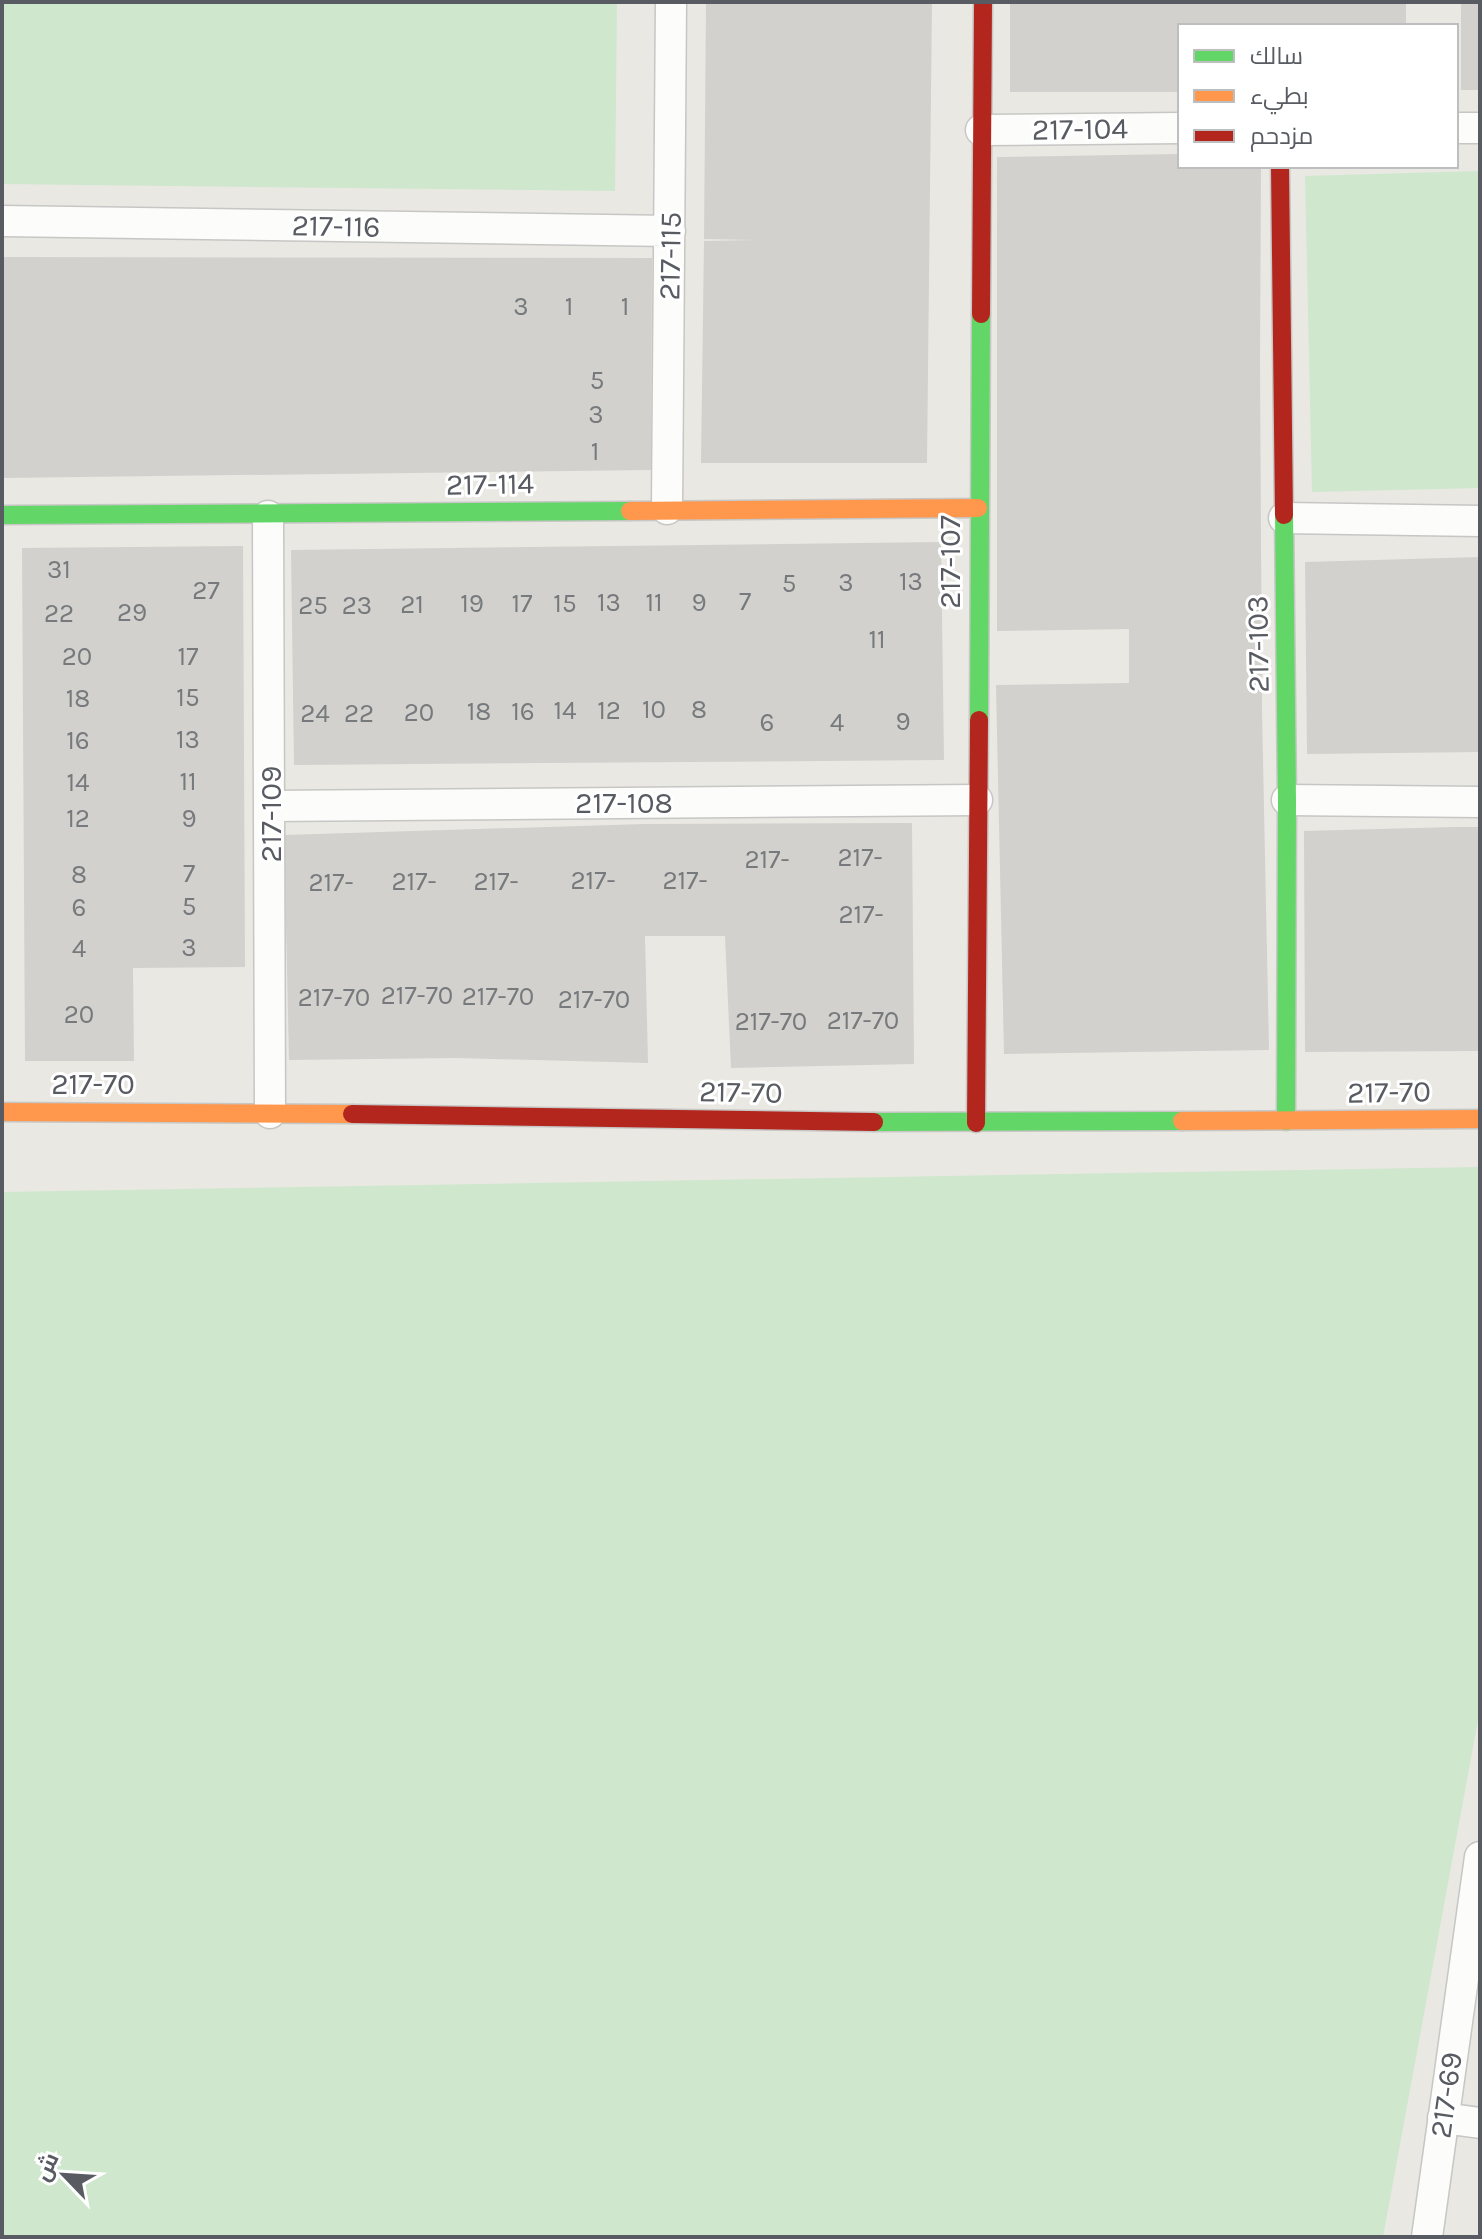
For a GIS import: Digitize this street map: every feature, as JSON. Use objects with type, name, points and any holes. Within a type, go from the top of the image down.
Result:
[{"type":"street","name":"217-115","points":[[667,509],[671,2]]},
{"type":"street","name":"217-107","points":[[976,1123],[983,2]]},
{"type":"street","name":"217-104","points":[[981,130],[1178,128]]},
{"type":"street","points":[[1458,128],[1480,128]]},
{"type":"street","name":"217-103","points":[[1280,168],[1287,800],[1286,1121]]},
{"type":"street","name":"217-116","points":[[2,221],[670,231]]},
{"type":"street","name":"217-114","points":[[2,515],[268,516],[667,509],[978,508]]},
{"type":"street","name":"217-109","points":[[268,516],[270,1113]]},
{"type":"street","points":[[1284,518],[1480,521]]},
{"type":"street","name":"217-108","points":[[271,806],[977,800]]},
{"type":"street","points":[[1287,800],[1480,802]]},
{"type":"street","name":"217-70","points":[[2,1112],[976,1123],[1480,1119]]},
{"type":"street","name":"217-69","points":[[1427,2237],[1480,1857]]},
{"type":"street","points":[[1443,2118],[1480,2123]]},
{"type":"green space","points":[[2,2],[617,2],[615,191],[2,184]]},
{"type":"green space","points":[[1480,171],[1480,488],[1312,492],[1305,176]]},
{"type":"green space","points":[[1480,1167],[1480,1709],[1383,2237],[2,2237],[2,1192]]},
{"type":"building","points":[[706,2],[932,2],[927,463],[701,463],[704,241],[756,240],[704,239]]},
{"type":"building","points":[[1010,2],[1406,2],[1406,24],[1178,24],[1178,92],[1010,92]]},
{"type":"building","points":[[1461,2],[1480,2],[1480,90],[1461,90]]},
{"type":"building","points":[[1178,154],[1178,168],[1261,168],[1262,711],[1269,1050],[1004,1054],[996,685],[1129,683],[1129,629],[997,631],[997,157]]},
{"type":"building","points":[[2,257],[652,258],[651,470],[2,478]]},
{"type":"building","points":[[941,542],[944,760],[294,765],[291,550]]},
{"type":"building","points":[[243,546],[245,967],[133,968],[134,1061],[25,1061],[22,548]]},
{"type":"building","points":[[1480,557],[1480,752],[1307,754],[1305,562]]},
{"type":"building","points":[[912,823],[914,1064],[731,1068],[725,936],[645,936],[648,1063],[456,1058],[289,1060],[284,835],[644,824]]},
{"type":"building","points":[[1480,827],[1480,1051],[1305,1052],[1304,831]]},
{"type":"traffic: fast","points":[[979,720],[981,314]]},
{"type":"traffic: fast","points":[[2,515],[630,511]]},
{"type":"traffic: fast","points":[[1284,515],[1286,1121]]},
{"type":"traffic: fast","points":[[874,1122],[1182,1121]]},
{"type":"traffic: slow","points":[[630,511],[978,508]]},
{"type":"traffic: slow","points":[[2,1112],[352,1114]]},
{"type":"traffic: slow","points":[[1182,1121],[1480,1119]]},
{"type":"traffic: jam","points":[[981,314],[983,2]]},
{"type":"traffic: jam","points":[[1280,168],[1284,515]]},
{"type":"traffic: jam","points":[[976,1123],[979,720]]},
{"type":"traffic: jam","points":[[352,1114],[874,1122]]}]
